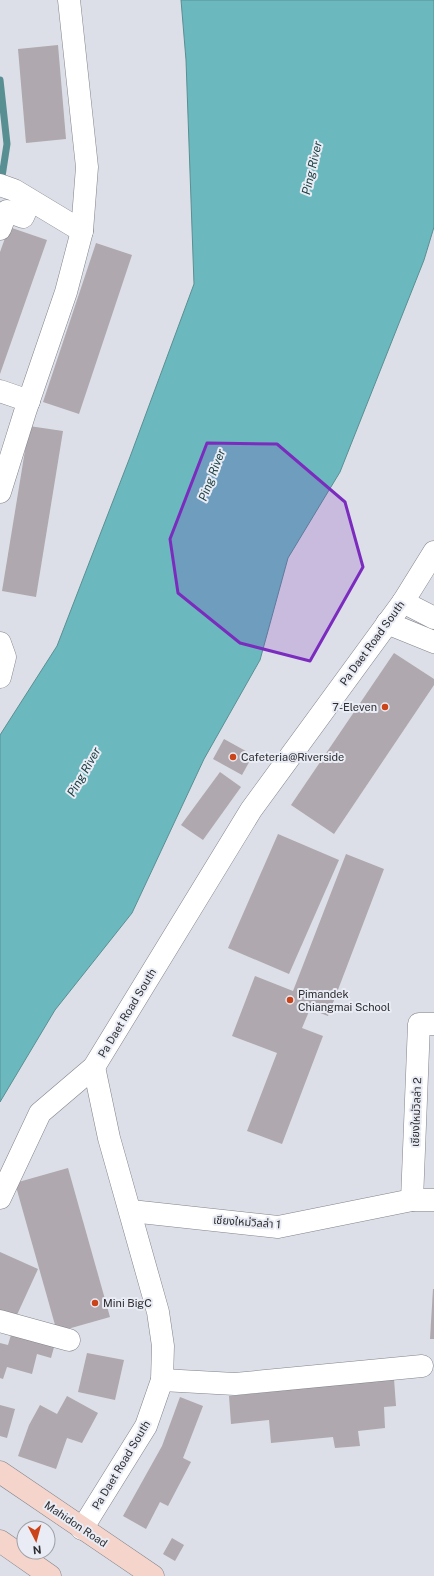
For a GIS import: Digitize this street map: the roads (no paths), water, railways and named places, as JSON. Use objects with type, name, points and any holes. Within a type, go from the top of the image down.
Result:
[{"type":"main road","name":"Mahidon Road","points":[[0,1472],[153,1576]]},
{"type":"main road","points":[[0,1541],[48,1575]]},
{"type":"street","points":[[0,492],[66,292],[82,231],[87,167],[68,0]]},
{"type":"street","points":[[15,192],[82,231]]},
{"type":"street","points":[[0,229],[7,211],[23,217],[15,192]]},
{"type":"street","points":[[0,391],[29,401]]},
{"type":"street","name":"Pa Daet Road South","points":[[82,1529],[146,1426],[162,1380],[163,1346],[158,1312],[131,1211],[109,1138],[94,1067],[251,810],[402,602],[434,552]]},
{"type":"street","points":[[402,602],[434,618]]},
{"type":"street","points":[[387,623],[434,642]]},
{"type":"street","points":[[0,643],[5,657],[0,677]]},
{"type":"street","name":"เชียงใหม่วิลล่า 2","points":[[412,1200],[427,1024]]},
{"type":"street","points":[[0,1198],[40,1113],[94,1067]]},
{"type":"street","name":"เชียงใหม่วิลล่า 1","points":[[131,1211],[278,1227],[412,1200],[434,1200]]},
{"type":"street","points":[[0,1321],[68,1340]]},
{"type":"street","points":[[162,1380],[235,1384],[422,1366]]},
{"type":"water","name":"Ping River","points":[[181,0],[434,0],[434,227],[424,260],[340,472],[288,558],[260,660],[204,759],[132,913],[55,1010],[0,1102],[0,735],[57,646],[130,457],[194,284],[186,60]]},
{"type":"waterway","points":[[0,80],[7,144],[1,183]]},
{"type":"place","name":"7-Eleven","points":[[385,707]]},
{"type":"place","name":"Cafeteria@Riverside","points":[[233,757]]},
{"type":"place","name":"Pimandek Chiangmai School","points":[[290,1000]]},
{"type":"place","name":"Mini BigC","points":[[95,1303]]}]
